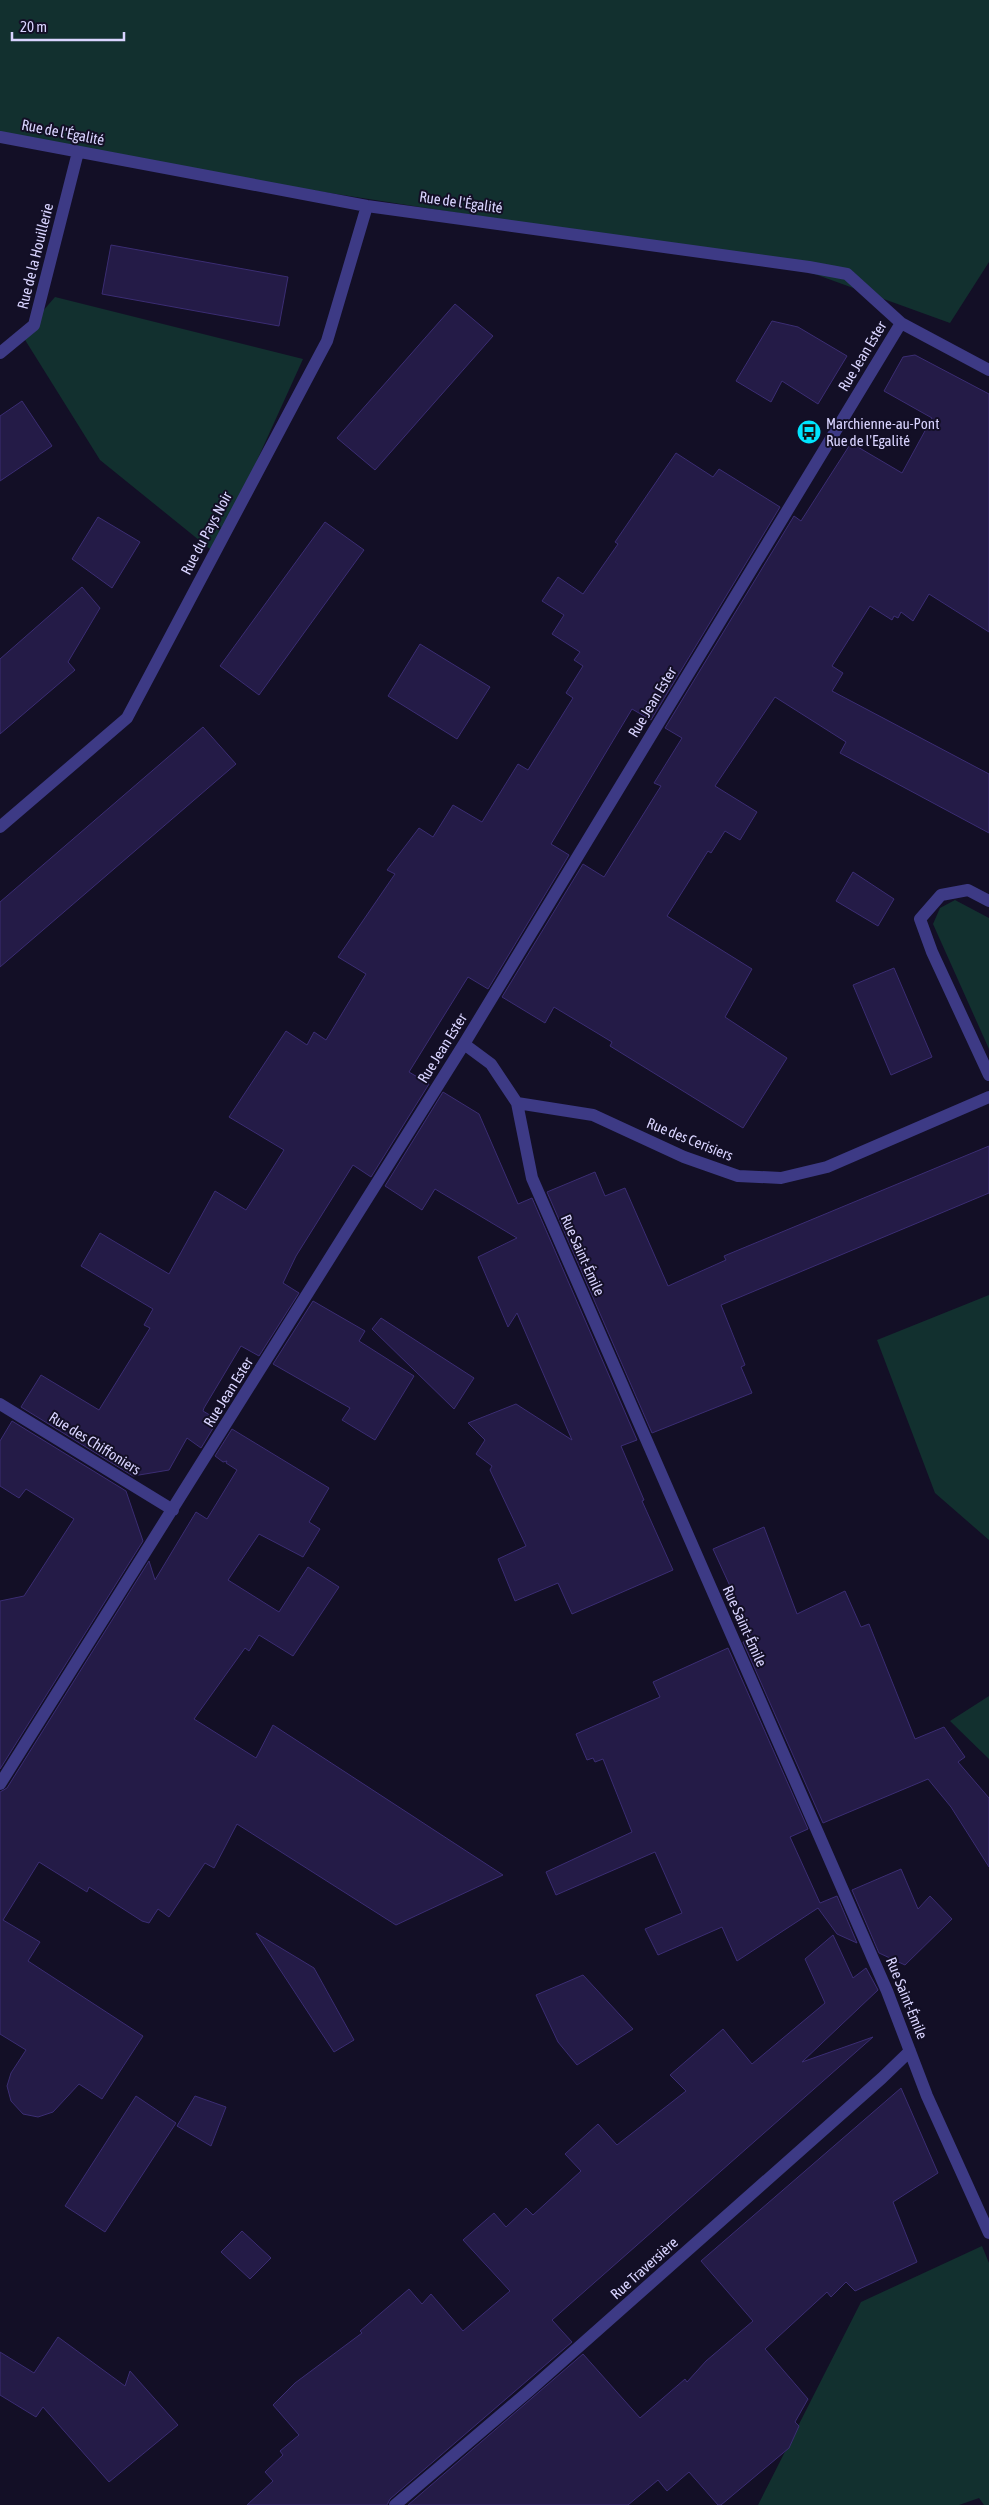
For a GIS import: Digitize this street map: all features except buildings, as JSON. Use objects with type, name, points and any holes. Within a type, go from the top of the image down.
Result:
[{"type":"street","name":"Rue de l'Égalité","points":[[0,137],[367,206],[809,267],[847,274],[901,323],[989,370]]},
{"type":"street","name":"Rue de la Houillerie","points":[[0,353],[34,325],[78,152]]},
{"type":"street","name":"Rue du Pays Noir","points":[[0,827],[126,718],[327,341],[367,206]]},
{"type":"street","name":"Rue Jean Ester","points":[[0,1784],[464,1044],[901,323]]},
{"type":"street","points":[[989,901],[968,890],[941,895],[920,919],[932,952],[989,1075]]},
{"type":"street","name":"Rue Saint-Émile","points":[[464,1044],[491,1064],[517,1103],[532,1178],[879,1973],[927,2096],[989,2233]]},
{"type":"street","name":"Rue des Cerisiers","points":[[517,1103],[593,1115],[684,1157],[738,1176],[781,1178],[827,1167],[989,1097]]},
{"type":"street","name":"Rue des Chiffoniers","points":[[0,1404],[173,1510]]},
{"type":"street","name":"Rue Traversière","points":[[395,2505],[551,2372],[882,2078],[910,2050]]},
{"type":"green space","points":[[0,0],[989,0],[989,262],[950,323],[787,264],[155,166],[0,132]]},
{"type":"green space","points":[[55,297],[303,359],[215,553],[100,460],[22,335]]},
{"type":"green space","points":[[955,900],[989,918],[989,1049],[933,924],[940,908]]},
{"type":"green space","points":[[989,1295],[989,1540],[935,1493],[877,1340]]},
{"type":"green space","points":[[989,1696],[989,1759],[950,1721]]},
{"type":"green space","points":[[982,2246],[989,2263],[989,2505],[984,2505],[979,2498],[959,2505],[758,2505],[861,2302]]},
{"type":"place","name":"Marchienne-au-Pont Rue de l'Egalité","points":[[809,432]]}]
